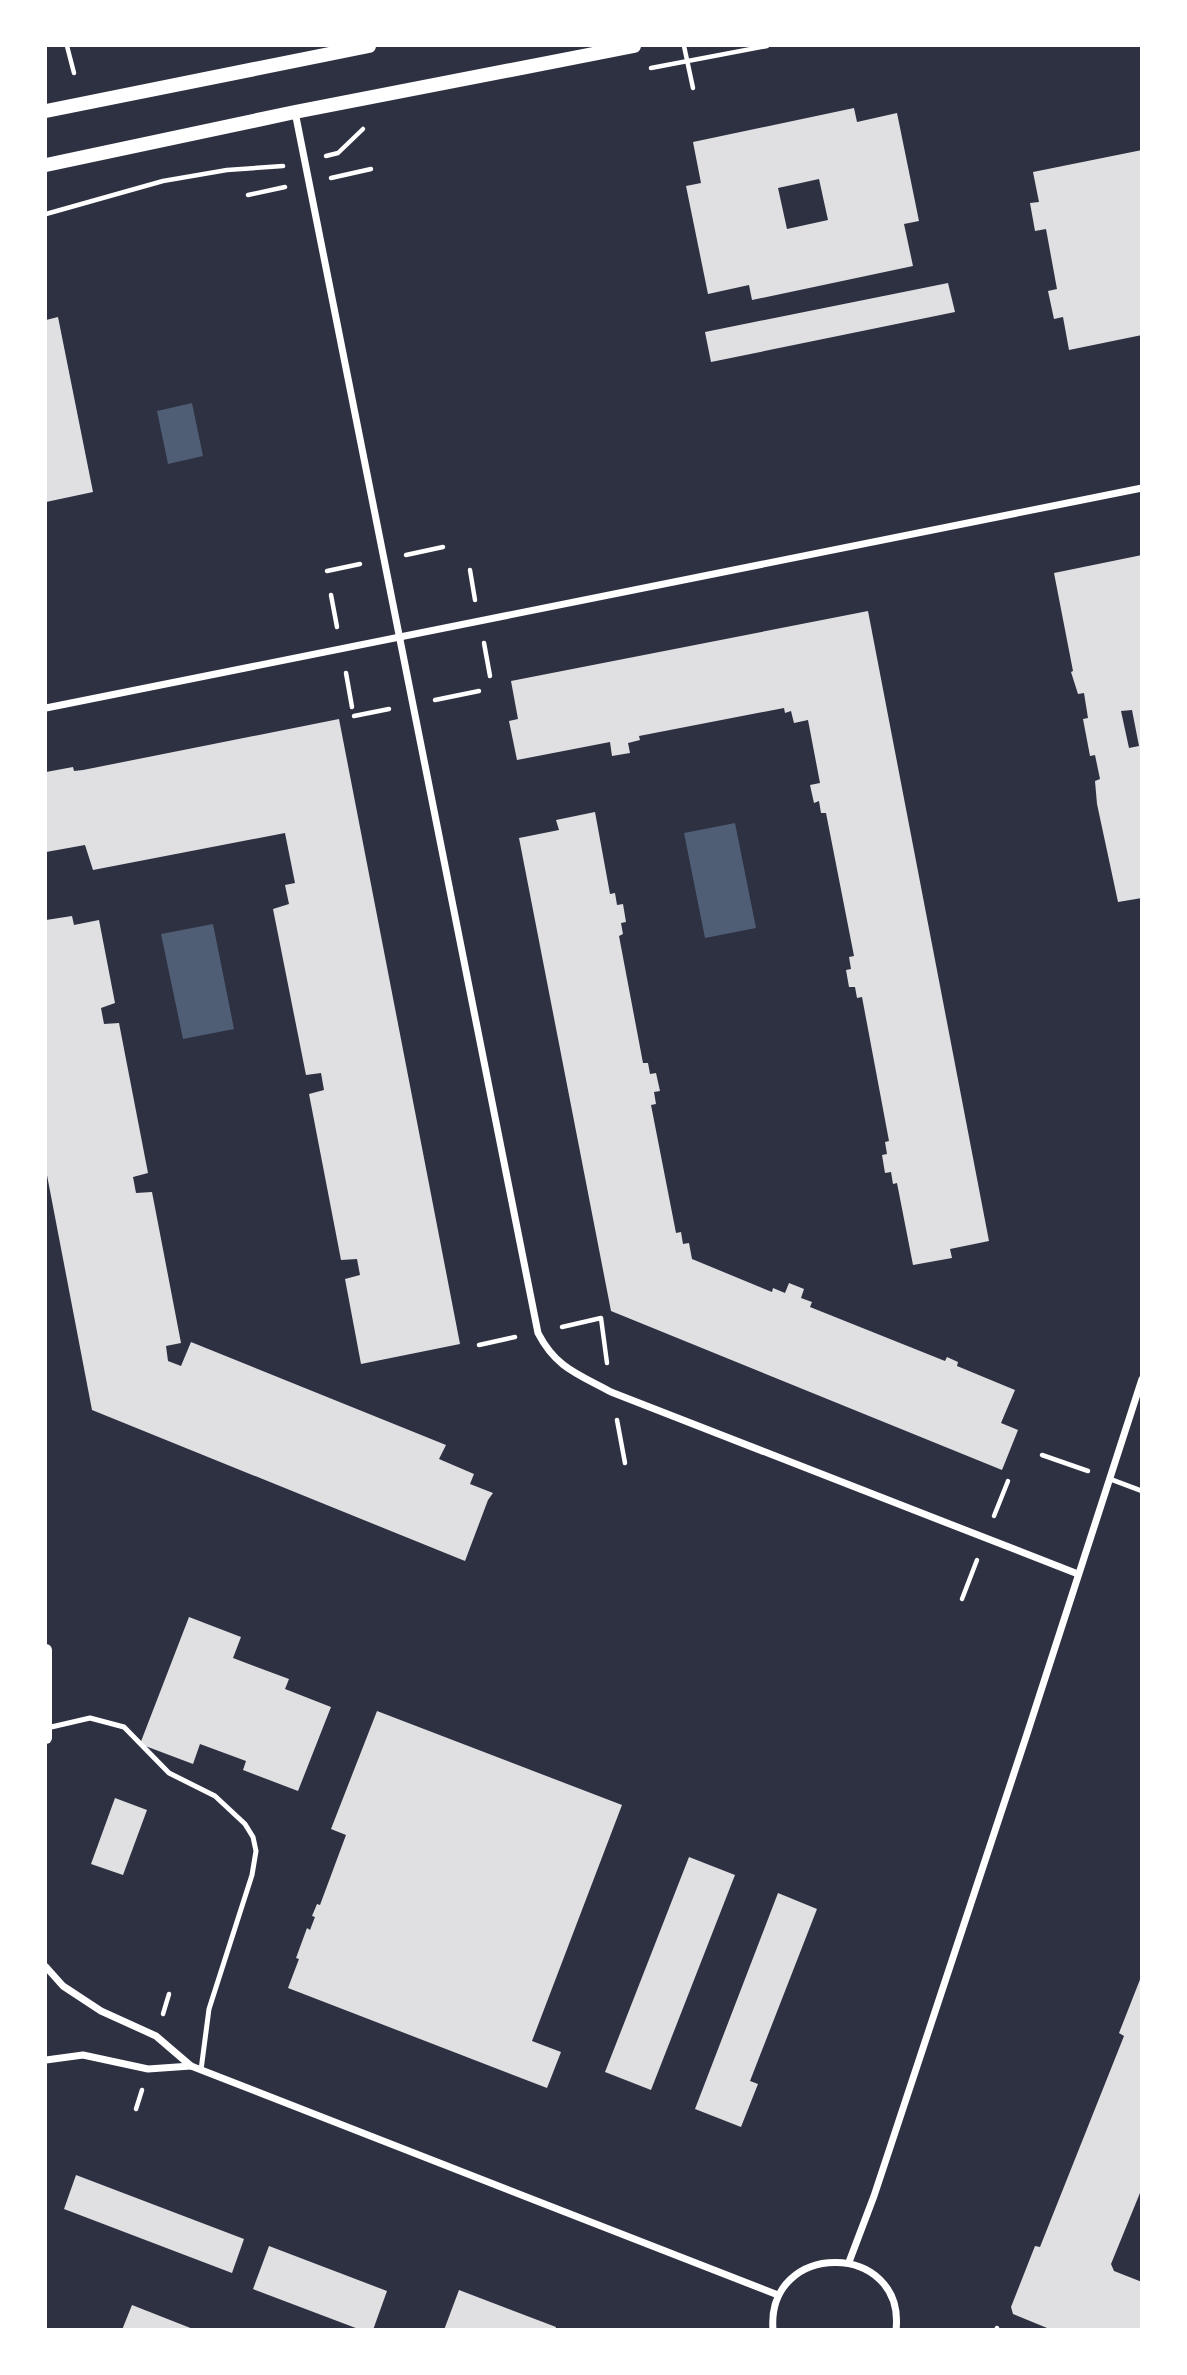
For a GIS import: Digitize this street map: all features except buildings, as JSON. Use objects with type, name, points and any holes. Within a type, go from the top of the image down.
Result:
[{"type":"main road","points":[[46,111],[369,46]]},
{"type":"main road","points":[[46,165],[295,112],[634,46]]},
{"type":"street","points":[[295,112],[538,1333],[547,1350],[564,1367],[611,1392],[1079,1574]]},
{"type":"street","points":[[46,708],[1142,488]]},
{"type":"street","points":[[849,2262],[874,2196],[1142,1379]]},
{"type":"street","points":[[46,1650],[46,1729]]},
{"type":"street","points":[[46,1967],[73,1993],[101,2011],[156,2036],[191,2066],[778,2295]]},
{"type":"street","points":[[46,2060],[83,2055],[148,2070],[191,2066]]},
{"type":"street","points":[[773,2329],[772,2318],[778,2295],[793,2276],[809,2266],[829,2261],[849,2262],[868,2270],[883,2283],[893,2300],[896,2329]]},
{"type":"lane","points":[[1110,1479],[1142,1492]]},
{"type":"lane","points":[[46,1729],[90,1718],[124,1727],[169,1773],[215,1796],[245,1824],[253,1837],[256,1851],[252,1875],[209,2009],[201,2070]]},
{"type":"path","points":[[67,46],[74,73]]},
{"type":"path","points":[[684,46],[692,88]]},
{"type":"path","points":[[647,68],[767,46]]},
{"type":"path","points":[[46,214],[163,181],[227,170],[273,168],[338,153],[367,126]]},
{"type":"path","points":[[1042,1455],[1110,1479]]},
{"type":"water","points":[[192,403],[203,456],[168,464],[157,411]]},
{"type":"water","points":[[735,823],[756,928],[705,938],[684,833]]},
{"type":"water","points":[[213,924],[234,1029],[183,1039],[161,934]]}]
